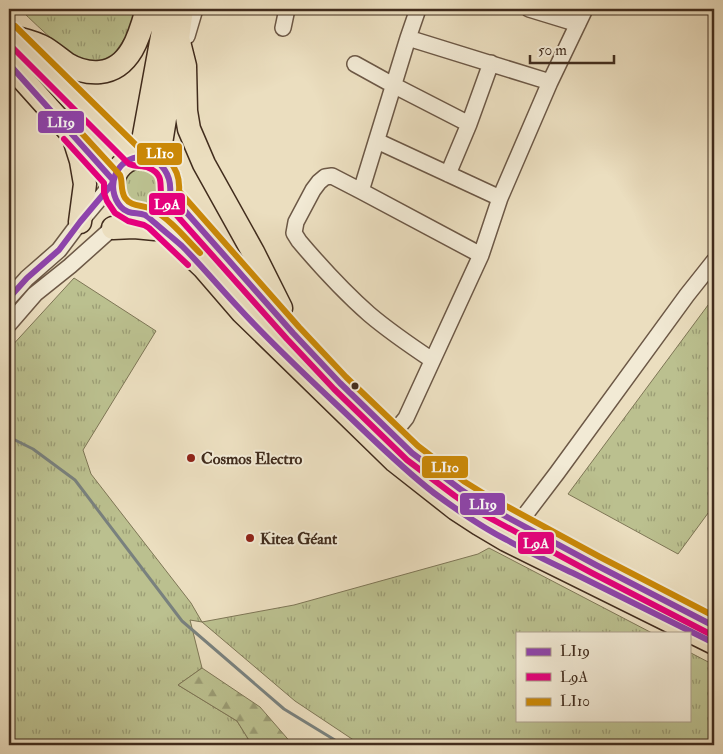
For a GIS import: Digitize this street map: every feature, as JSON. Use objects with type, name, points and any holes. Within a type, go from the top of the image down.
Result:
[{"type":"highway","points":[[11,35],[39,45],[77,68],[85,71],[106,71],[115,68],[131,52],[147,9]]},
{"type":"highway","points":[[144,159],[167,9]]},
{"type":"highway","points":[[144,159],[180,46],[182,9]]},
{"type":"highway","points":[[11,35],[104,125],[144,159],[165,169],[170,178],[171,188],[166,202],[154,213],[141,215]]},
{"type":"highway","points":[[180,46],[185,66],[186,111],[189,129],[196,149],[270,285],[293,333]]},
{"type":"highway","points":[[9,64],[113,182]]},
{"type":"highway","points":[[73,136],[81,161],[84,184],[80,222]]},
{"type":"highway","points":[[144,159],[128,160],[116,172],[113,182],[114,196],[120,206],[125,210],[141,215],[165,231],[204,268],[242,312],[395,461],[437,495],[479,524],[514,544],[714,643]]},
{"type":"highway","points":[[170,194],[293,333],[340,383],[412,453],[481,503],[714,626]]},
{"type":"highway","points":[[113,228],[134,227],[165,231]]},
{"type":"street","points":[[180,46],[195,9]]},
{"type":"street","points":[[283,28],[287,9]]},
{"type":"street","points":[[362,191],[418,9]]},
{"type":"street","points":[[528,9],[578,24]]},
{"type":"street","points":[[392,435],[406,418],[481,255],[500,198],[550,82],[585,9]]},
{"type":"street","points":[[408,38],[550,82]]},
{"type":"street","points":[[355,64],[393,86],[470,124]]},
{"type":"street","points":[[448,174],[470,124],[491,64]]},
{"type":"street","points":[[376,141],[500,198]]},
{"type":"street","points":[[432,360],[370,315],[337,284],[294,233],[296,222],[319,182],[326,176],[332,176],[481,255]]},
{"type":"street","points":[[9,298],[27,278],[59,250],[113,182]]},
{"type":"street","points":[[9,324],[35,294],[113,228],[141,215]]},
{"type":"street","points":[[519,523],[586,435],[682,302],[714,262]]},
{"type":"green space","points":[[20,9],[138,9],[133,26],[114,54],[95,72],[75,58]]},
{"type":"green space","points":[[144,164],[158,170],[164,184],[158,198],[144,204],[130,198],[124,184],[130,170]]},
{"type":"green space","points":[[74,278],[156,331],[83,450],[91,474],[191,603],[202,622],[190,620],[202,668],[178,685],[237,721],[252,745],[9,745],[9,349]]},
{"type":"green space","points":[[714,297],[714,505],[678,554],[568,494]]},
{"type":"green space","points":[[489,548],[650,632],[516,632],[516,722],[690,722],[690,653],[714,665],[714,745],[361,745],[295,701],[202,622],[294,605],[478,554]]},
{"type":"green space","points":[[202,668],[260,707],[293,745],[252,745],[237,721],[178,685]]},
{"type":"waterway","points":[[9,437],[33,449],[75,480],[182,621],[284,709],[343,745]]},
{"type":"transit line","name":"LI10","points":[[15,26],[139,148],[156,151],[169,160],[177,174],[179,191],[299,327],[346,377],[418,446],[465,482],[486,495],[714,616]]},
{"type":"transit line","name":"L9A","points":[[9,44],[129,164],[147,167],[155,171],[160,178],[163,200],[287,339],[334,389],[407,460],[477,511],[710,634]]},
{"type":"transit line","name":"LI19","points":[[9,64],[113,180]]},
{"type":"transit line","name":"LI10","points":[[76,127],[120,175],[125,198],[135,205],[150,208],[160,214],[200,253]]},
{"type":"transit line","name":"L9A","points":[[64,139],[104,183],[104,193],[115,213],[128,221],[149,228],[188,265]]},
{"type":"transit line","name":"LI19","points":[[714,626],[481,503],[412,453],[340,383],[293,333],[170,194],[167,175],[156,161],[143,157],[134,158],[120,167],[115,174],[113,191],[121,207],[124,210],[146,216],[182,246],[274,345],[421,483],[460,512],[497,535],[714,643]]},
{"type":"transit line","name":"LI19","points":[[9,298],[27,278],[59,250],[112,184],[113,180]]},
{"type":"place","name":"Cosmos Electro","points":[[191,458]]},
{"type":"place","name":"Kitea Géant","points":[[250,538]]}]
